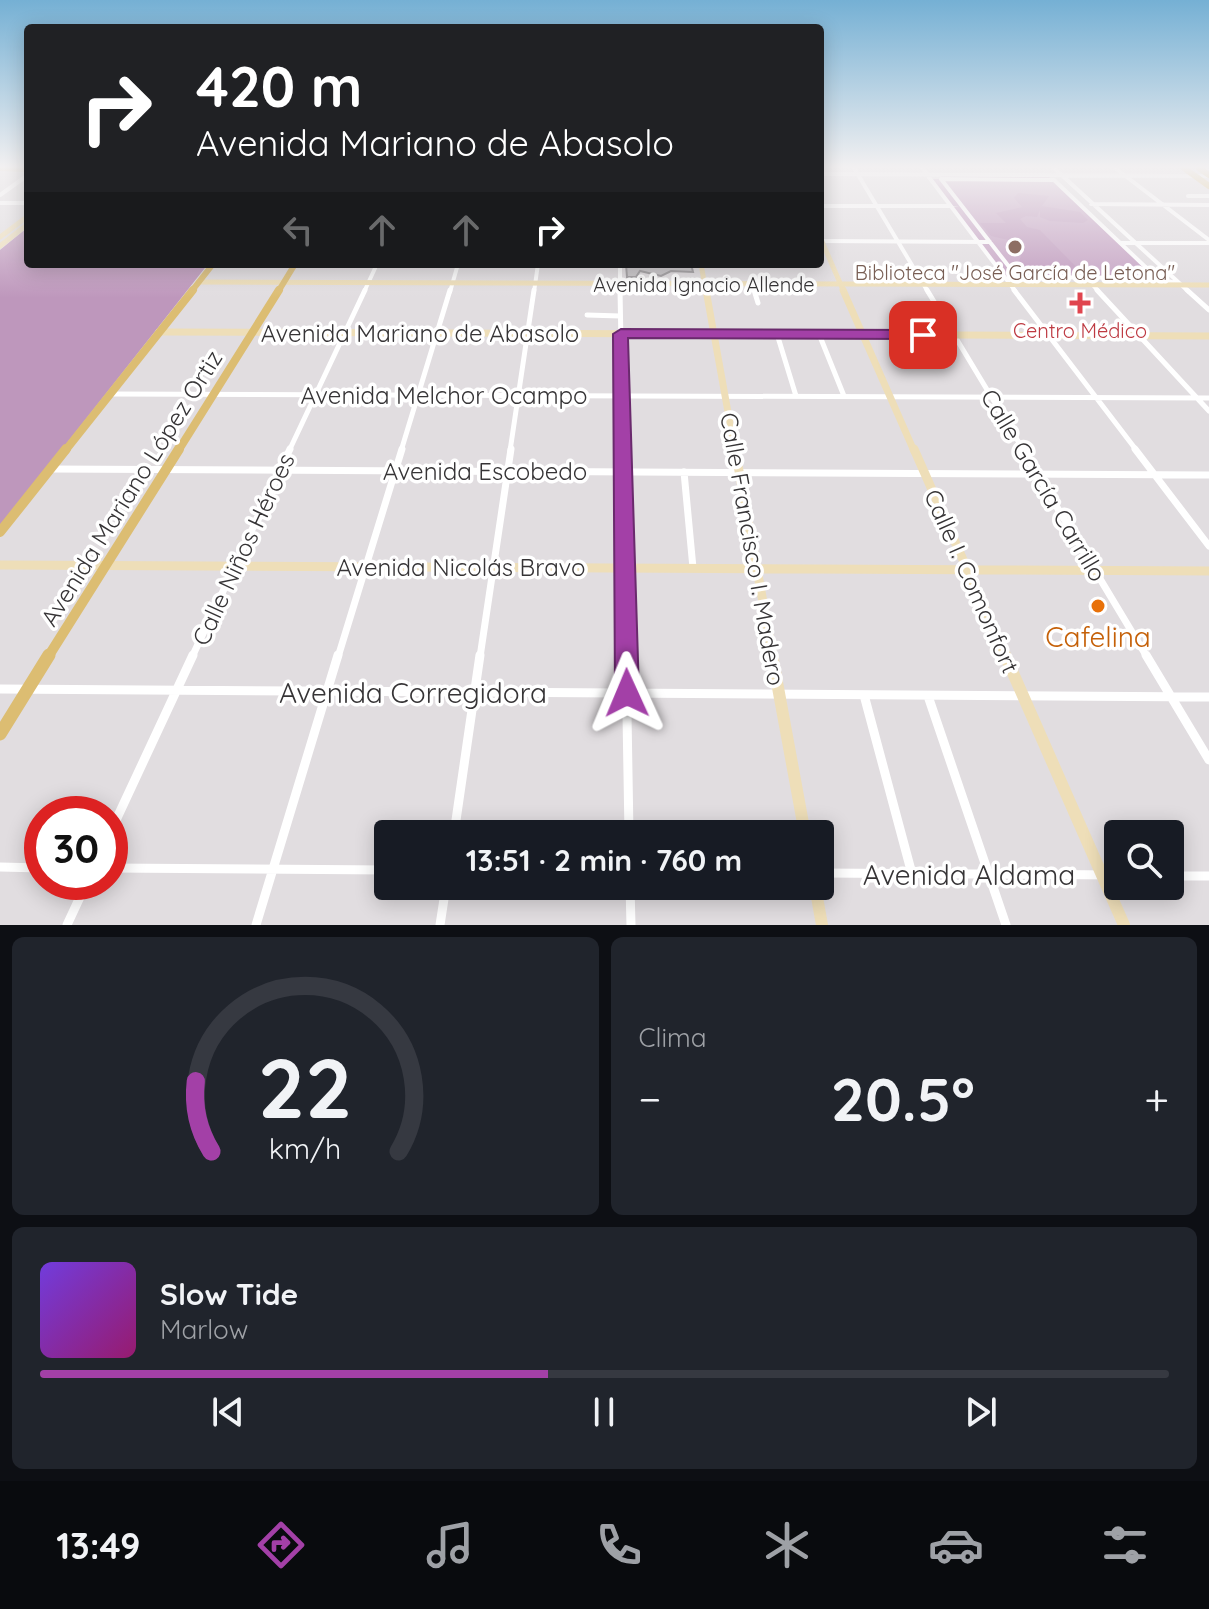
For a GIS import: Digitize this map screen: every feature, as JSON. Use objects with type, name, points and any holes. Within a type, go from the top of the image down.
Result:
[{"type":"main road","points":[[0,532],[210,268]]},
{"type":"main road","name":"Avenida Mariano López Ortiz","points":[[0,734],[293,268]]},
{"type":"street","name":"Calle García Carrillo","points":[[879,211],[1209,760]]},
{"type":"street","points":[[955,211],[1209,546]]},
{"type":"street","points":[[966,211],[1017,277]]},
{"type":"street","points":[[1087,211],[1157,278]]},
{"type":"street","points":[[1101,211],[1209,310]]},
{"type":"street","points":[[1172,211],[1209,242]]},
{"type":"street","points":[[0,238],[24,219]]},
{"type":"street","points":[[0,246],[24,227]]},
{"type":"street","points":[[0,238],[9,239]]},
{"type":"street","points":[[824,240],[990,242]]},
{"type":"street","points":[[1120,243],[1209,242]]},
{"type":"street","name":"Calle I. Comonfort","points":[[824,247],[1124,925]]},
{"type":"street","name":"Calle Niños Héroes","points":[[127,796],[375,268]]},
{"type":"street","points":[[256,925],[457,268]]},
{"type":"street","points":[[456,820],[537,268]]},
{"type":"street","points":[[620,268],[629,820]]},
{"type":"street","name":"Calle Francisco I. Madero","points":[[702,268],[802,820]]},
{"type":"street","points":[[1010,284],[1017,277],[1085,277],[1157,278],[1182,285]]},
{"type":"street","points":[[1085,277],[1209,411]]},
{"type":"street","name":"Avenida Ignacio Allende","points":[[198,282],[1209,285]]},
{"type":"street","points":[[753,284],[758,303]]},
{"type":"street","points":[[587,315],[620,316]]},
{"type":"street","name":"Avenida Mariano de Abasolo","points":[[159,332],[1209,336]]},
{"type":"street","points":[[777,334],[796,396]]},
{"type":"street","points":[[819,334],[844,396]]},
{"type":"street","name":"Avenida Melchor Ocampo","points":[[110,394],[1209,398]]},
{"type":"street","name":"Avenida Escobedo","points":[[50,469],[1209,475]]},
{"type":"street","points":[[684,472],[693,568]]},
{"type":"street","name":"Avenida Nicolás Bravo","points":[[0,565],[1209,571]]},
{"type":"street","name":"Avenida Corregidora","points":[[0,689],[1209,697]]},
{"type":"street","points":[[864,695],[912,874]]},
{"type":"street","points":[[928,696],[1006,925]]},
{"type":"street","points":[[0,867],[24,868]]},
{"type":"street","points":[[128,868],[374,870]]},
{"type":"street","name":"Avenida Aldama","points":[[834,873],[1102,875]]},
{"type":"street","points":[[1184,876],[1209,876]]},
{"type":"street","points":[[67,925],[79,900]]},
{"type":"street","points":[[440,925],[444,900]]},
{"type":"street","points":[[630,900],[631,925]]},
{"type":"street","points":[[818,900],[822,925]]},
{"type":"shaded area","points":[[956,211],[1085,211],[1153,276],[1006,277]]},
{"type":"shaded area","points":[[1040,211],[1037,217],[1020,219],[1027,227],[1040,230],[1082,273],[1020,273],[1016,268],[1026,244],[991,236],[980,223],[1006,223],[996,213]]},
{"type":"shaded area","points":[[1040,211],[1075,211],[1088,220],[1083,223],[1050,221],[1040,217]]},
{"type":"shaded area","points":[[24,230],[24,268],[205,268],[0,528],[0,250]]},
{"type":"building","points":[[626,268],[692,268],[693,272],[671,271],[661,276],[640,271],[636,277],[627,277]]},
{"type":"place","name":"Biblioteca \"José García de Letona\"","points":[[1015,247]]},
{"type":"place","name":"Centro Médico","points":[[1080,303]]},
{"type":"place","name":"Cafelina","points":[[1098,606]]},
{"type":"route","points":[[627,693],[621,334],[923,335]]}]
